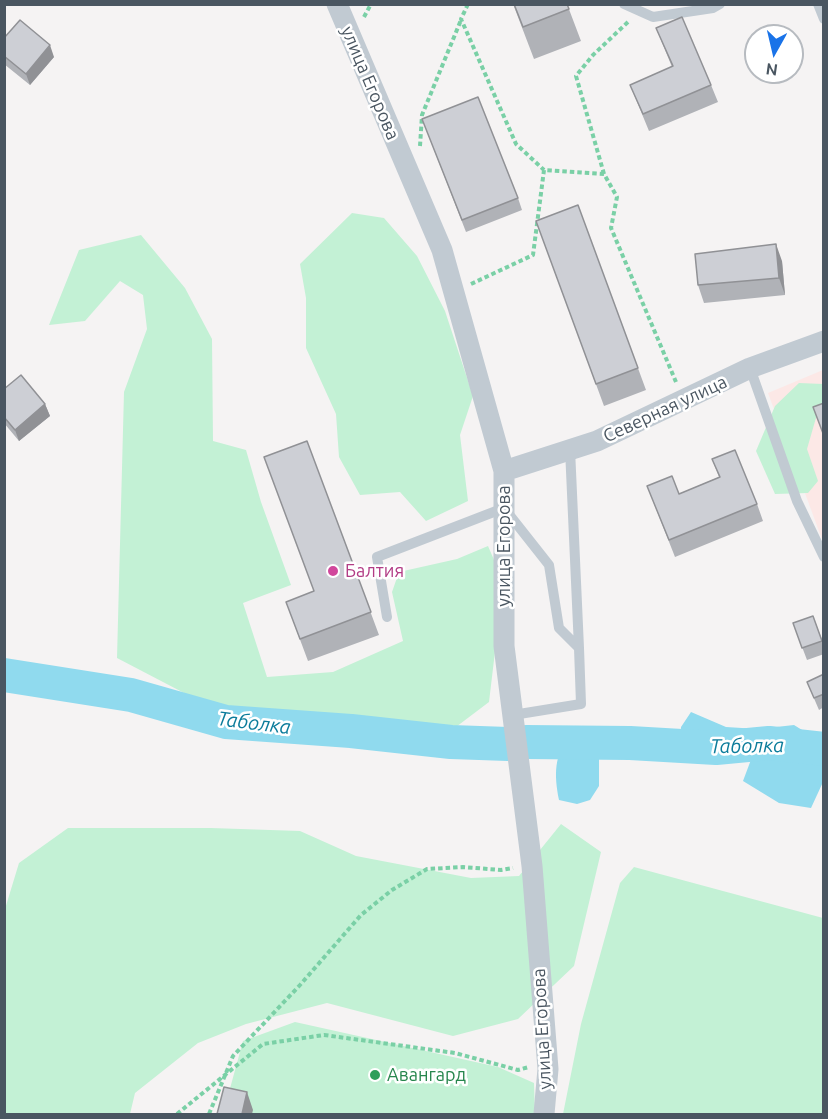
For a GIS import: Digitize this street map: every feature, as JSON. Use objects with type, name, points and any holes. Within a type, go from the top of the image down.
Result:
[{"type":"street","name":"улица Егорова","points":[[337,4],[442,250],[504,471],[504,646],[532,866],[548,1063],[544,1114]]},
{"type":"street","name":"Северная улица","points":[[504,471],[597,441],[750,369],[824,341]]},
{"type":"lane","points":[[624,4],[653,17],[713,8],[720,4]]},
{"type":"lane","points":[[653,17],[654,4]]},
{"type":"lane","points":[[818,4],[824,20]]},
{"type":"lane","points":[[750,369],[796,501],[824,557]]},
{"type":"lane","points":[[513,715],[581,704],[570,449]]},
{"type":"lane","points":[[387,616],[377,557],[504,508],[549,565],[559,628],[579,648]]},
{"type":"path","points":[[420,148],[422,115],[468,4]]},
{"type":"path","points":[[639,11],[593,55],[576,76],[604,174],[616,197],[611,228],[684,400]]},
{"type":"path","points":[[461,19],[516,144],[544,170],[604,174]]},
{"type":"path","points":[[454,292],[533,255],[544,170]]},
{"type":"path","points":[[209,1114],[233,1056],[300,986],[361,915],[392,890],[427,869],[464,867],[501,870],[532,866]]},
{"type":"path","points":[[177,1114],[263,1044],[324,1035],[455,1053],[518,1070],[548,1063]]},
{"type":"shaded area","points":[[823,370],[823,542],[768,393]]},
{"type":"green space","points":[[352,213],[384,218],[417,256],[445,311],[473,396],[460,435],[468,501],[426,521],[400,492],[360,495],[339,457],[336,414],[306,348],[306,298],[300,264]]},
{"type":"green space","points":[[141,235],[185,288],[212,339],[213,441],[246,450],[261,502],[291,585],[243,603],[267,677],[333,672],[403,641],[392,592],[399,572],[457,559],[488,546],[498,569],[499,618],[489,702],[452,730],[209,706],[117,658],[124,392],[147,329],[143,295],[120,281],[85,321],[49,325],[79,250]]},
{"type":"green space","points":[[799,383],[823,384],[823,409],[818,411],[807,449],[818,481],[808,493],[775,494],[756,451],[775,406]]},
{"type":"green space","points":[[561,824],[601,852],[574,966],[518,1019],[453,1036],[327,1003],[246,1024],[198,1043],[135,1093],[130,1114],[5,1114],[5,909],[19,863],[68,828],[211,828],[300,831],[356,856],[471,878],[519,876]]},
{"type":"green space","points":[[634,867],[823,918],[823,1114],[563,1114],[581,1024],[620,883]]},
{"type":"green space","name":"Авангард","points":[[295,1022],[498,1067],[534,1083],[535,1114],[223,1114],[243,1041]]},
{"type":"water","points":[[691,712],[726,727],[758,729],[794,725],[823,743],[823,782],[811,808],[779,803],[743,781],[752,757],[699,755],[680,746],[681,727]]},
{"type":"water","points":[[570,733],[587,734],[599,759],[599,786],[590,800],[577,804],[559,800],[556,782],[558,757]]},
{"type":"building","points":[[514,4],[567,4],[569,9],[523,27]]},
{"type":"building","points":[[682,17],[711,85],[643,114],[630,85],[673,66],[656,28]]},
{"type":"building","points":[[20,20],[50,45],[26,74],[4,56],[4,38]]},
{"type":"building","points":[[478,97],[518,198],[462,220],[422,119]]},
{"type":"building","points":[[578,205],[638,368],[596,384],[536,221]]},
{"type":"building","points":[[776,244],[779,278],[698,285],[695,254]]},
{"type":"building","points":[[21,375],[45,404],[15,430],[4,417],[4,389]]},
{"type":"building","points":[[824,403],[824,436],[813,407]]},
{"type":"building","points":[[307,441],[371,612],[300,639],[286,602],[314,591],[264,457]]},
{"type":"building","points":[[735,450],[757,504],[669,540],[647,486],[672,476],[679,494],[720,477],[712,459]]},
{"type":"building","points":[[813,616],[822,641],[802,648],[793,623]]},
{"type":"building","points":[[824,674],[824,694],[814,698],[807,682]]},
{"type":"building","points":[[224,1087],[247,1092],[242,1114],[217,1114]]},
{"type":"waterway","name":"Таболка","points":[[4,675],[131,695],[226,722],[351,731],[451,742],[508,744]]},
{"type":"waterway","name":"Таболка","points":[[526,742],[630,743],[716,748],[769,743],[824,749]]},
{"type":"place","name":"Балтия","points":[[333,571]]},
{"type":"place","name":"Авангард","points":[[375,1075]]}]
